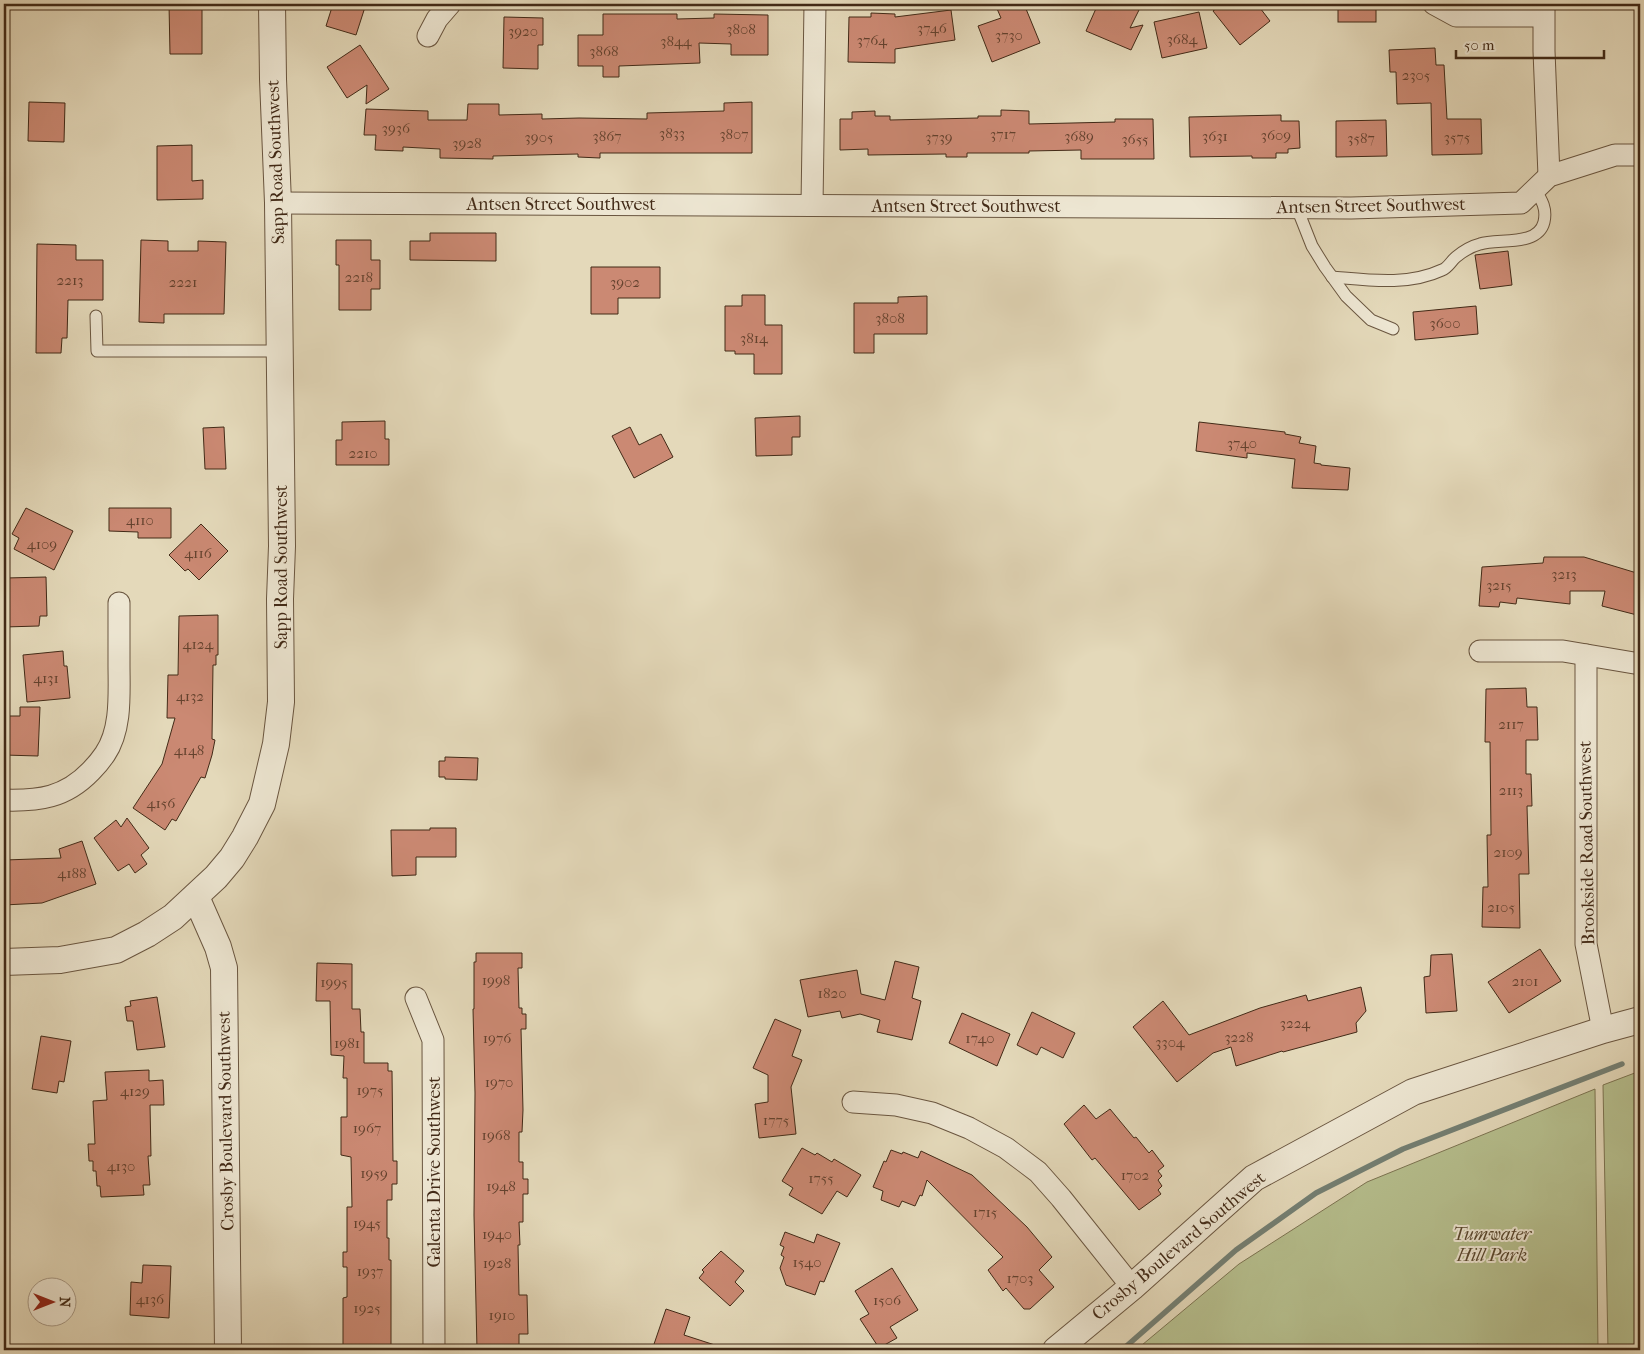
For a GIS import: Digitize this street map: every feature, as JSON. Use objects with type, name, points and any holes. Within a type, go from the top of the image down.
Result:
[{"type":"street","name":"Sapp Road Southwest","points":[[4,962],[60,960],[116,950],[147,934],[174,917],[221,871],[245,837],[262,804],[276,744],[281,702],[280,351],[272,4]]},
{"type":"street","points":[[428,36],[437,19],[450,4]]},
{"type":"street","points":[[812,205],[815,4]]},
{"type":"street","points":[[1434,4],[1456,16],[1544,10],[1542,183]]},
{"type":"street","name":"Antsen Street Southwest","points":[[278,203],[1298,208],[1521,203],[1542,183],[1615,156],[1640,155]]},
{"type":"street","points":[[4,800],[28,801],[63,793],[84,779],[106,753],[111,742],[119,707],[118,603]]},
{"type":"street","points":[[1480,651],[1563,651],[1640,664]]},
{"type":"street","name":"Brookside Road Southwest","points":[[1586,655],[1586,944],[1603,1030]]},
{"type":"street","name":"Crosby Boulevard Southwest","points":[[196,897],[218,947],[224,968],[228,1350]]},
{"type":"street","name":"Galenta Drive Southwest","points":[[416,998],[434,1040],[434,1350]]},
{"type":"street","name":"Crosby Boulevard Southwest","points":[[1056,1350],[1132,1287],[1254,1178],[1413,1092],[1603,1030],[1640,1020]]},
{"type":"street","points":[[853,1102],[896,1105],[932,1113],[969,1128],[1006,1148],[1038,1172],[1132,1287]]},
{"type":"lane","points":[[1332,277],[1391,281],[1422,276],[1444,270],[1457,256],[1480,244],[1534,236],[1543,226],[1546,216],[1542,183]]},
{"type":"lane","points":[[1298,208],[1312,246],[1346,296],[1371,320],[1393,329]]},
{"type":"lane","points":[[96,316],[97,351],[280,351]]},
{"type":"path","points":[[1473,1350],[1476,1345],[1502,1350]]},
{"type":"green space","points":[[1640,1071],[1640,1350],[1608,1350],[1603,1085]]},
{"type":"green space","name":"Tumwater Hill Park","points":[[1595,1089],[1598,1350],[1136,1350],[1239,1264],[1367,1182]]},
{"type":"building","points":[[169,4],[202,4],[202,54],[170,54]]},
{"type":"building","points":[[333,4],[366,4],[356,35],[326,26]]},
{"type":"building","points":[[995,4],[1024,4],[1040,43],[992,62],[978,26],[1001,18]]},
{"type":"building","points":[[1098,4],[1142,4],[1130,28],[1143,25],[1131,50],[1086,31]]},
{"type":"building","points":[[1222,4],[1257,4],[1270,21],[1240,45],[1213,11]]},
{"type":"building","points":[[1338,4],[1376,4],[1376,22],[1338,22]]},
{"type":"building","points":[[951,10],[955,40],[895,49],[895,63],[848,62],[849,17],[871,17],[871,13],[895,14],[895,17]]},
{"type":"building","points":[[1199,12],[1207,48],[1162,58],[1154,22]]},
{"type":"building","points":[[603,14],[677,14],[677,19],[714,18],[714,14],[768,15],[768,55],[731,55],[731,44],[699,43],[700,63],[619,66],[619,77],[603,77],[603,66],[578,66],[578,35],[603,35]]},
{"type":"building","points":[[504,17],[543,18],[543,45],[538,45],[538,69],[503,68]]},
{"type":"building","points":[[360,45],[389,89],[366,104],[367,85],[347,98],[327,67]]},
{"type":"building","points":[[1435,48],[1436,65],[1444,65],[1447,119],[1481,119],[1482,154],[1432,155],[1431,103],[1397,104],[1396,72],[1390,72],[1389,50]]},
{"type":"building","points":[[29,102],[65,103],[64,142],[28,141]]},
{"type":"building","points":[[752,102],[752,153],[600,153],[600,158],[578,157],[578,154],[493,156],[493,159],[440,158],[440,149],[403,147],[403,151],[375,150],[376,135],[364,135],[366,109],[428,111],[428,120],[467,120],[468,104],[499,104],[499,115],[542,114],[542,119],[647,119],[647,113],[724,111],[724,103]]},
{"type":"building","points":[[1001,110],[1029,111],[1029,124],[1115,122],[1115,119],[1153,119],[1154,159],[1081,159],[1081,150],[1029,151],[1029,153],[967,153],[967,157],[946,157],[946,154],[868,155],[868,149],[840,150],[840,119],[852,119],[852,112],[875,111],[875,116],[890,116],[890,120],[1001,116]]},
{"type":"building","points":[[1281,115],[1281,121],[1299,121],[1300,148],[1288,149],[1288,153],[1276,153],[1276,158],[1252,158],[1252,156],[1190,157],[1189,117]]},
{"type":"building","points":[[1386,120],[1387,156],[1336,157],[1336,121]]},
{"type":"building","points":[[192,145],[192,181],[203,180],[203,199],[157,200],[157,146]]},
{"type":"building","points":[[430,233],[496,233],[496,261],[410,260],[410,241],[430,241]]},
{"type":"building","points":[[141,240],[168,241],[168,251],[198,251],[198,241],[226,242],[224,314],[164,314],[164,323],[139,322]]},
{"type":"building","points":[[336,240],[371,240],[371,260],[380,260],[380,289],[371,289],[371,310],[339,310],[339,265],[336,265]]},
{"type":"building","points":[[37,244],[76,245],[76,260],[103,260],[103,300],[68,300],[67,338],[62,338],[61,353],[36,353]]},
{"type":"building","points":[[1508,251],[1512,285],[1480,289],[1475,255]]},
{"type":"building","points":[[591,267],[660,267],[660,298],[618,298],[618,314],[591,314]]},
{"type":"building","points":[[742,295],[765,295],[765,325],[782,325],[782,374],[754,374],[754,354],[735,354],[735,351],[725,351],[725,306],[742,306]]},
{"type":"building","points":[[927,296],[927,334],[874,334],[874,353],[854,353],[854,303],[898,303],[898,297]]},
{"type":"building","points":[[1476,306],[1478,334],[1415,340],[1413,312]]},
{"type":"building","points":[[800,416],[800,437],[792,437],[792,455],[756,456],[755,418]]},
{"type":"building","points":[[385,421],[385,439],[389,439],[389,465],[336,465],[336,440],[342,440],[342,422]]},
{"type":"building","points":[[1199,422],[1285,432],[1285,434],[1301,437],[1299,443],[1316,446],[1314,463],[1350,468],[1348,490],[1292,488],[1295,459],[1247,453],[1247,458],[1196,451]]},
{"type":"building","points":[[224,427],[226,469],[205,469],[203,428]]},
{"type":"building","points":[[630,427],[639,445],[661,434],[673,457],[634,478],[612,436]]},
{"type":"building","points":[[26,508],[73,531],[54,570],[14,549],[19,538],[12,534]]},
{"type":"building","points":[[109,508],[171,508],[171,538],[138,538],[138,532],[109,531]]},
{"type":"building","points":[[201,524],[228,551],[199,580],[188,569],[185,571],[169,555]]},
{"type":"building","points":[[1544,557],[1584,557],[1640,574],[1640,600],[1637,615],[1602,606],[1605,591],[1570,591],[1570,604],[1517,598],[1516,604],[1500,602],[1499,607],[1479,606],[1482,567],[1543,563]]},
{"type":"building","points":[[46,577],[47,616],[40,616],[39,626],[4,627],[6,578]]},
{"type":"building","points":[[218,615],[218,655],[216,655],[216,665],[213,665],[212,739],[215,740],[212,755],[205,778],[201,777],[176,821],[172,819],[165,830],[133,808],[162,764],[175,718],[167,718],[168,675],[178,675],[179,616]]},
{"type":"building","points":[[63,651],[64,666],[67,666],[70,698],[27,702],[23,655]]},
{"type":"building","points":[[1526,688],[1527,707],[1537,707],[1538,740],[1526,740],[1526,774],[1531,774],[1532,806],[1527,806],[1529,874],[1519,874],[1520,928],[1482,927],[1483,887],[1488,887],[1487,835],[1491,835],[1490,742],[1485,742],[1486,689]]},
{"type":"building","points":[[20,707],[40,707],[38,756],[4,755],[4,716],[20,716]]},
{"type":"building","points":[[445,757],[478,758],[477,780],[445,779],[445,777],[439,777],[439,761],[445,761]]},
{"type":"building","points":[[127,818],[149,848],[141,855],[147,864],[135,873],[129,864],[118,871],[94,838],[116,820],[121,827]]},
{"type":"building","points":[[430,828],[456,828],[456,857],[416,857],[416,875],[392,876],[391,830],[430,830]]},
{"type":"building","points":[[82,841],[96,884],[42,903],[4,905],[5,860],[61,858],[59,849]]},
{"type":"building","points":[[1540,949],[1561,981],[1509,1013],[1488,982]]},
{"type":"building","points":[[476,953],[522,953],[522,968],[518,968],[519,1008],[522,1008],[522,1014],[526,1014],[526,1029],[521,1029],[523,1110],[522,1132],[519,1132],[519,1162],[523,1162],[523,1179],[528,1179],[528,1194],[523,1194],[523,1222],[519,1222],[520,1245],[518,1245],[519,1295],[527,1295],[528,1334],[519,1334],[519,1350],[477,1350],[473,1009],[474,962],[476,962]]},
{"type":"building","points":[[1452,954],[1457,1011],[1426,1013],[1424,977],[1430,976],[1431,955]]},
{"type":"building","points":[[895,961],[919,967],[912,998],[921,1001],[912,1040],[877,1032],[880,1020],[860,1014],[842,1018],[840,1011],[808,1017],[800,980],[857,970],[861,994],[885,1000]]},
{"type":"building","points":[[317,963],[352,964],[352,1009],[360,1009],[361,1032],[364,1032],[364,1063],[388,1063],[388,1071],[392,1071],[393,1161],[397,1161],[397,1184],[392,1184],[392,1200],[387,1200],[387,1238],[389,1238],[389,1260],[391,1260],[391,1350],[343,1350],[343,1298],[347,1297],[347,1267],[343,1267],[343,1252],[347,1252],[347,1207],[352,1207],[351,1157],[341,1155],[341,1117],[347,1117],[347,1078],[343,1078],[344,1056],[331,1055],[330,1001],[316,1001]]},
{"type":"building","points":[[1361,987],[1366,1011],[1356,1023],[1357,1032],[1282,1051],[1236,1066],[1231,1047],[1213,1053],[1177,1082],[1133,1027],[1163,1001],[1189,1035],[1260,1008],[1306,995],[1308,1001]]},
{"type":"building","points":[[157,997],[165,1047],[137,1050],[133,1021],[127,1021],[125,1007],[131,1006],[130,1001]]},
{"type":"building","points":[[1032,1012],[1075,1033],[1063,1058],[1041,1047],[1037,1055],[1017,1045]]},
{"type":"building","points":[[962,1013],[1010,1034],[997,1066],[949,1043]]},
{"type":"building","points":[[775,1019],[801,1030],[792,1056],[802,1060],[791,1087],[796,1134],[759,1138],[755,1104],[768,1102],[768,1075],[753,1068]]},
{"type":"building","points":[[41,1036],[71,1041],[64,1082],[59,1081],[57,1093],[32,1089]]},
{"type":"building","points":[[149,1070],[149,1081],[163,1080],[164,1105],[150,1105],[151,1156],[148,1156],[150,1185],[143,1185],[144,1195],[101,1197],[100,1186],[97,1186],[96,1171],[93,1171],[93,1161],[89,1161],[88,1144],[95,1144],[93,1101],[107,1100],[105,1072]]},
{"type":"building","points":[[1084,1105],[1096,1119],[1110,1109],[1134,1138],[1136,1137],[1149,1153],[1152,1150],[1164,1166],[1158,1171],[1162,1176],[1158,1180],[1162,1186],[1158,1190],[1161,1194],[1139,1210],[1095,1158],[1092,1160],[1064,1124]]},
{"type":"building","points":[[802,1148],[815,1155],[817,1153],[832,1162],[834,1159],[861,1175],[847,1197],[837,1191],[822,1214],[789,1195],[793,1188],[782,1181]]},
{"type":"building","points":[[891,1150],[918,1158],[921,1151],[972,1175],[1027,1227],[1052,1257],[1039,1270],[1054,1287],[1030,1309],[1024,1309],[1006,1288],[1003,1291],[988,1270],[1003,1257],[927,1180],[922,1196],[920,1195],[915,1206],[902,1201],[899,1207],[881,1200],[883,1191],[873,1187]]},
{"type":"building","points":[[785,1232],[814,1243],[817,1234],[840,1243],[824,1282],[820,1281],[815,1295],[786,1285],[780,1268],[784,1257],[781,1255],[784,1247],[780,1245]]},
{"type":"building","points":[[721,1251],[744,1271],[735,1282],[744,1291],[730,1306],[699,1278],[704,1272],[702,1270]]},
{"type":"building","points":[[143,1265],[171,1266],[169,1318],[130,1315],[131,1282],[142,1283]]},
{"type":"building","points":[[892,1268],[918,1310],[890,1327],[897,1338],[879,1348],[860,1319],[869,1314],[855,1291]]},
{"type":"building","points":[[666,1309],[690,1317],[684,1335],[721,1347],[721,1350],[652,1350]]},
{"type":"waterway","points":[[1122,1350],[1236,1250],[1316,1193],[1403,1149],[1622,1064]]}]
